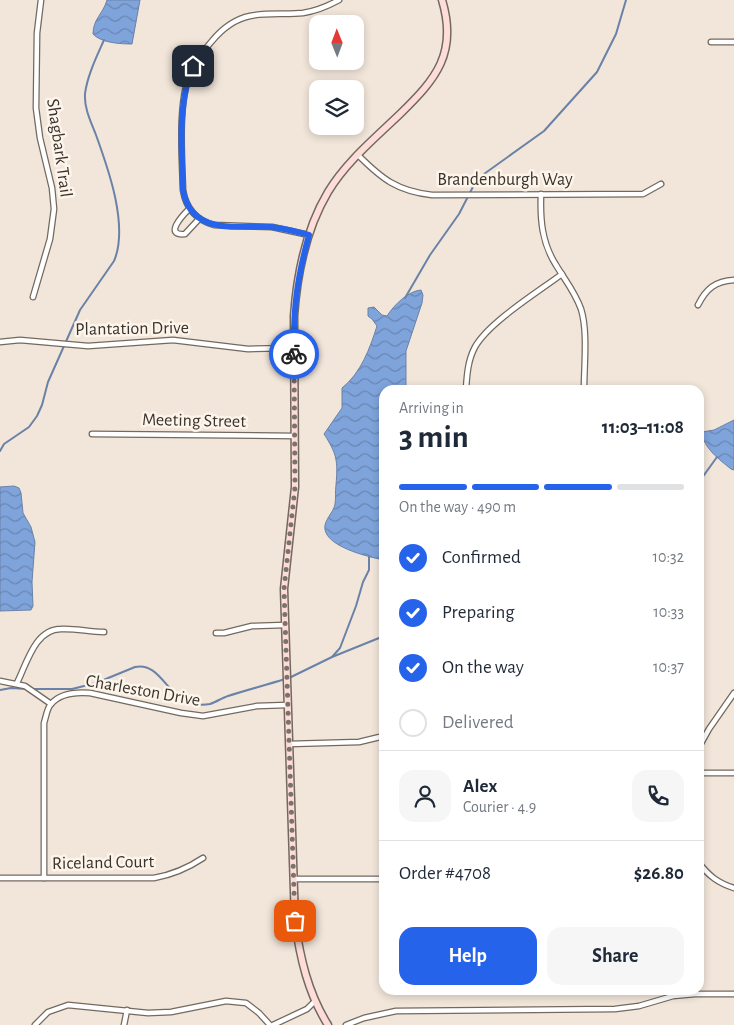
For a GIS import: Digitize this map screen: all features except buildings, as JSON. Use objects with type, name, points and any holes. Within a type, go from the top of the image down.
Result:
[{"type":"street","name":"Shagbark Trail","points":[[33,297],[50,239],[54,208],[52,188],[40,138],[36,108],[37,33],[41,0]]},
{"type":"street","points":[[309,235],[272,227],[214,225],[199,219],[189,209],[184,200],[183,190],[183,111],[186,84],[193,66],[202,53],[222,31],[239,19],[263,13],[303,13],[317,10],[339,0]]},
{"type":"street","points":[[328,1025],[315,1001],[305,974],[298,946],[295,921],[284,589],[295,487],[294,348],[296,291],[300,266],[309,235],[317,213],[328,192],[342,171],[425,89],[437,72],[444,55],[447,31],[442,0]]},
{"type":"street","points":[[711,42],[734,42]]},
{"type":"street","name":"Brandenburgh Way","points":[[358,155],[386,181],[415,193],[432,195],[643,194],[661,184]]},
{"type":"street","points":[[541,194],[540,218],[544,238],[551,257],[574,292],[582,312],[584,324],[584,385]]},
{"type":"street","points":[[189,209],[176,224],[176,233],[180,235],[185,234],[199,219]]},
{"type":"street","points":[[467,385],[470,360],[483,336],[494,325],[562,274]]},
{"type":"street","points":[[698,305],[704,291],[719,283],[734,280]]},
{"type":"street","name":"Plantation Drive","points":[[0,342],[20,340],[88,346],[174,340],[248,349],[294,348]]},
{"type":"street","name":"Meeting Street","points":[[92,434],[295,436]]},
{"type":"street","points":[[216,633],[224,633],[252,626],[285,625]]},
{"type":"street","points":[[17,683],[37,642],[48,631],[60,628],[104,632]]},
{"type":"street","points":[[0,681],[25,686],[50,704],[44,723],[43,747],[44,878]]},
{"type":"street","name":"Charleston Drive","points":[[50,704],[66,695],[77,692],[106,695],[181,713],[203,716],[256,706],[288,704]]},
{"type":"street","points":[[704,738],[734,693]]},
{"type":"street","points":[[289,744],[359,742],[379,737]]},
{"type":"street","points":[[704,773],[734,774]]},
{"type":"street","name":"Riceland Court","points":[[0,878],[154,878],[174,873],[202,858]]},
{"type":"street","points":[[704,868],[714,879],[734,888]]},
{"type":"street","points":[[294,879],[379,879]]},
{"type":"street","points":[[704,994],[734,994]]},
{"type":"street","points":[[346,1025],[364,1018],[396,1011],[615,1009],[639,1006],[673,996],[684,995]]},
{"type":"street","points":[[35,1025],[48,1012],[68,1004],[148,1013],[170,1012],[226,1001],[236,1001],[246,1003],[272,1025],[307,1009],[315,1001]]},
{"type":"street","points":[[124,1025],[127,1010]]},
{"type":"water","points":[[107,0],[140,0],[132,44],[106,41],[93,34],[96,20]]},
{"type":"water","points":[[421,290],[423,295],[406,351],[406,385],[379,385],[379,559],[338,545],[330,539],[326,532],[325,525],[335,504],[337,470],[336,458],[324,434],[342,408],[342,388],[360,368],[377,326],[368,316],[368,308],[374,307],[382,315],[387,316],[402,299]]},
{"type":"water","points":[[734,420],[734,470],[722,462],[705,443],[704,432],[714,430]]},
{"type":"water","points":[[14,486],[19,488],[21,493],[23,513],[31,527],[35,542],[32,582],[33,606],[31,610],[0,611],[0,487]]},
{"type":"waterway","points":[[405,298],[430,255],[459,214],[477,179],[544,131],[597,72],[616,34],[626,0]]},
{"type":"waterway","points":[[0,451],[4,444],[29,427],[37,416],[48,382],[80,310],[114,261],[118,247],[118,214],[115,197],[106,164],[88,115],[85,99],[90,73],[104,40]]},
{"type":"waterway","points":[[704,475],[717,457]]},
{"type":"waterway","points":[[332,657],[340,648],[356,606],[363,582],[369,570],[369,557]]},
{"type":"waterway","points":[[289,678],[332,657],[379,638]]},
{"type":"waterway","points":[[32,689],[72,689],[96,683],[135,667],[144,667],[158,675],[183,700],[203,705],[285,679]]},
{"type":"waterway","points":[[0,690],[11,688],[27,689]]},
{"type":"way so far","points":[[294,354],[296,467],[293,518],[284,589],[295,921]]},
{"type":"route","points":[[193,66],[186,84],[183,111],[183,190],[184,200],[189,209],[199,219],[214,225],[272,227],[309,235],[300,266],[296,291],[294,354]]}]
